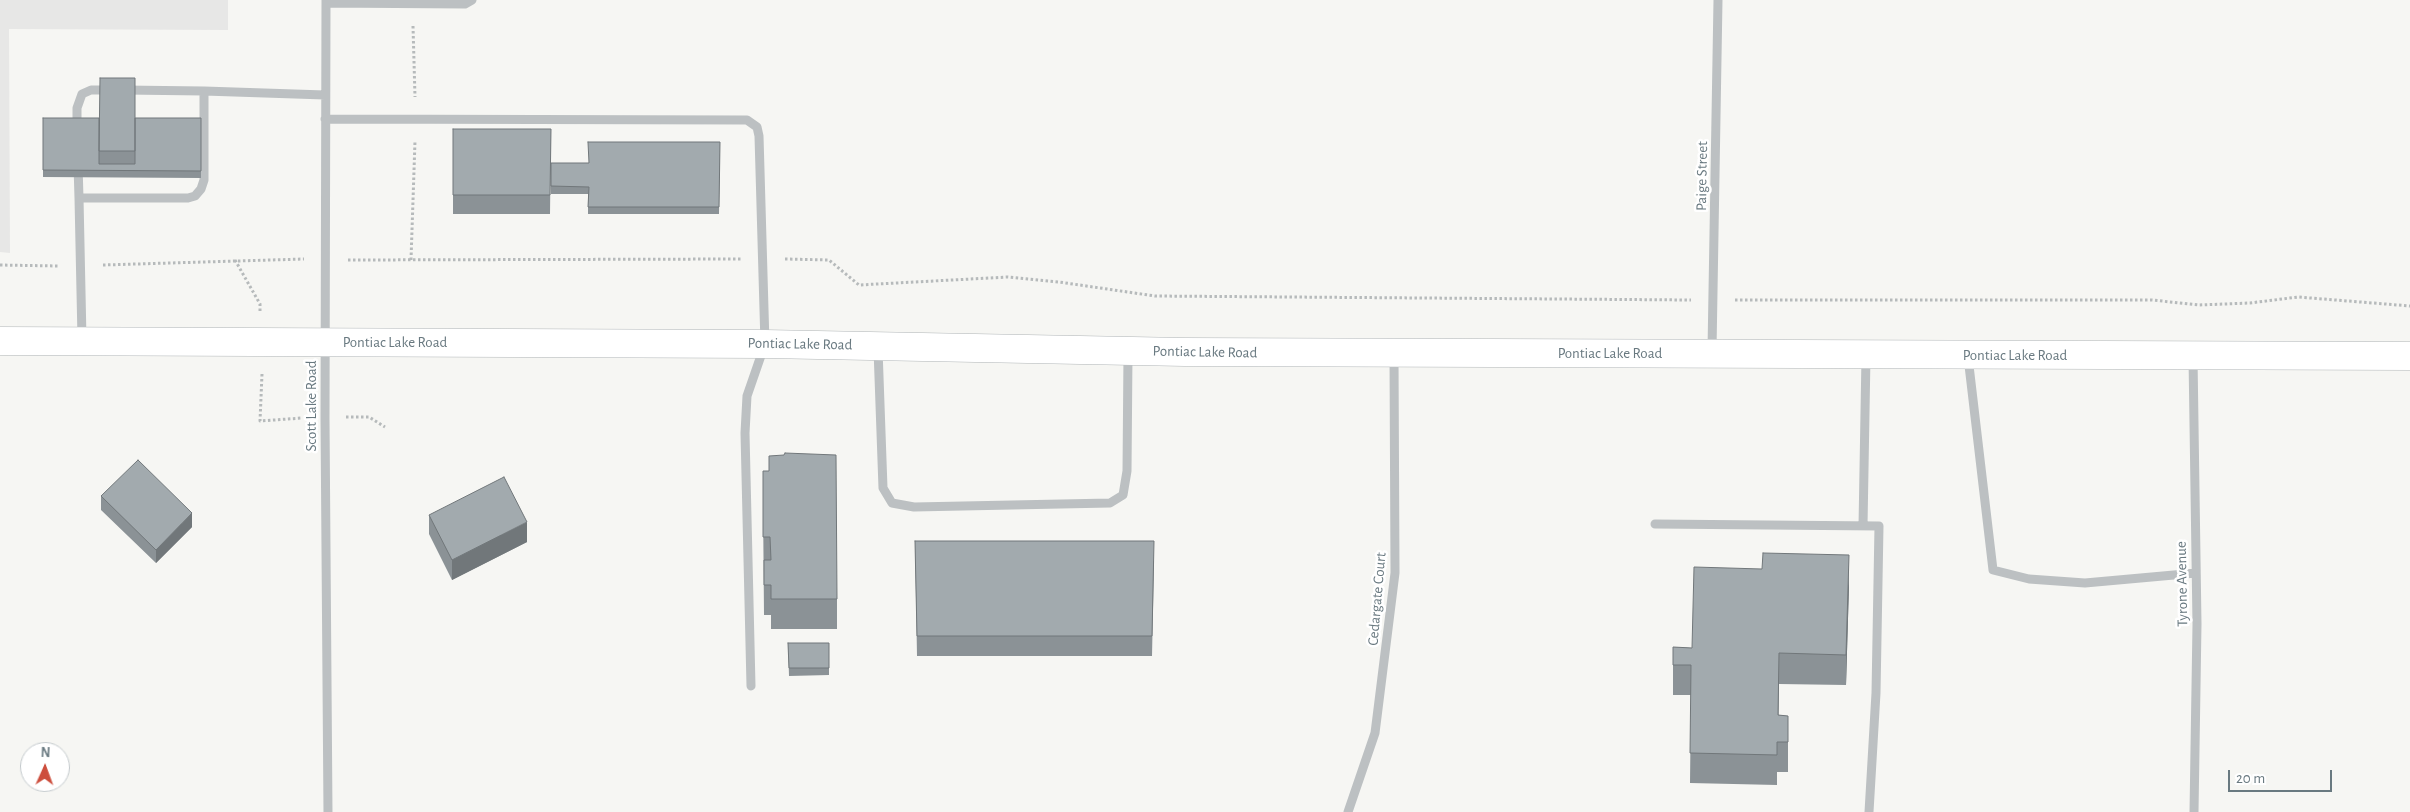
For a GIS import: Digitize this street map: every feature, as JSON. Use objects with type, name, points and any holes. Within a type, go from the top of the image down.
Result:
[{"type":"main road","name":"Pontiac Lake Road","points":[[0,341],[765,344],[1394,353],[2410,356]]},
{"type":"street","points":[[326,1],[465,4],[472,0]]},
{"type":"street","name":"Paige Street","points":[[1712,353],[1718,0]]},
{"type":"street","name":"Scott Lake Road","points":[[326,1],[325,343],[328,812]]},
{"type":"street","points":[[82,342],[78,100],[82,94],[91,90],[326,94]]},
{"type":"street","points":[[79,198],[188,198],[195,196],[201,189],[204,180],[204,92]]},
{"type":"street","points":[[325,119],[747,120],[756,127],[759,136],[765,344],[747,396],[745,433],[751,686]]},
{"type":"street","points":[[878,346],[883,488],[892,503],[914,507],[1110,503],[1123,495],[1127,471],[1128,350]]},
{"type":"street","name":"Cedargate Court","points":[[1348,812],[1375,734],[1396,573],[1394,353]]},
{"type":"street","points":[[1862,526],[1866,354]]},
{"type":"street","points":[[1967,354],[1993,570],[2029,579],[2085,583],[2196,573]]},
{"type":"street","name":"Tyrone Avenue","points":[[2193,355],[2196,573],[2194,812]]},
{"type":"street","points":[[1655,524],[1879,526],[1876,693],[1869,812]]},
{"type":"path","points":[[0,265],[80,266],[285,259]]},
{"type":"path","points":[[368,260],[829,260],[859,284],[1008,277],[1059,282],[1155,296],[1688,300]]},
{"type":"path","points":[[1734,300],[2152,300],[2199,305],[2250,303],[2298,297],[2410,306]]},
{"type":"shaded area","points":[[0,0],[228,0],[228,30],[9,29],[10,253],[0,252]]},
{"type":"building","points":[[100,78],[135,78],[135,151],[99,151]]},
{"type":"building","points":[[43,118],[99,118],[99,164],[135,164],[135,118],[201,118],[201,171],[43,170]]},
{"type":"building","points":[[453,129],[551,129],[550,195],[453,195]]},
{"type":"building","points":[[588,142],[720,142],[719,207],[588,207],[589,187],[551,186],[551,163],[589,163]]},
{"type":"building","points":[[785,453],[836,455],[837,599],[771,599],[771,585],[764,585],[764,560],[771,560],[770,537],[763,537],[763,471],[769,471],[769,456],[784,455]]},
{"type":"building","points":[[138,460],[192,513],[156,550],[101,496]]},
{"type":"building","points":[[504,477],[527,522],[452,560],[429,515]]},
{"type":"building","points":[[915,541],[1154,541],[1152,636],[917,636]]},
{"type":"building","points":[[1763,553],[1849,555],[1846,655],[1779,653],[1778,715],[1788,716],[1788,742],[1777,742],[1777,755],[1690,753],[1691,665],[1673,665],[1673,647],[1692,648],[1694,567],[1762,569]]},
{"type":"building","points":[[788,643],[829,643],[829,668],[789,668]]}]
